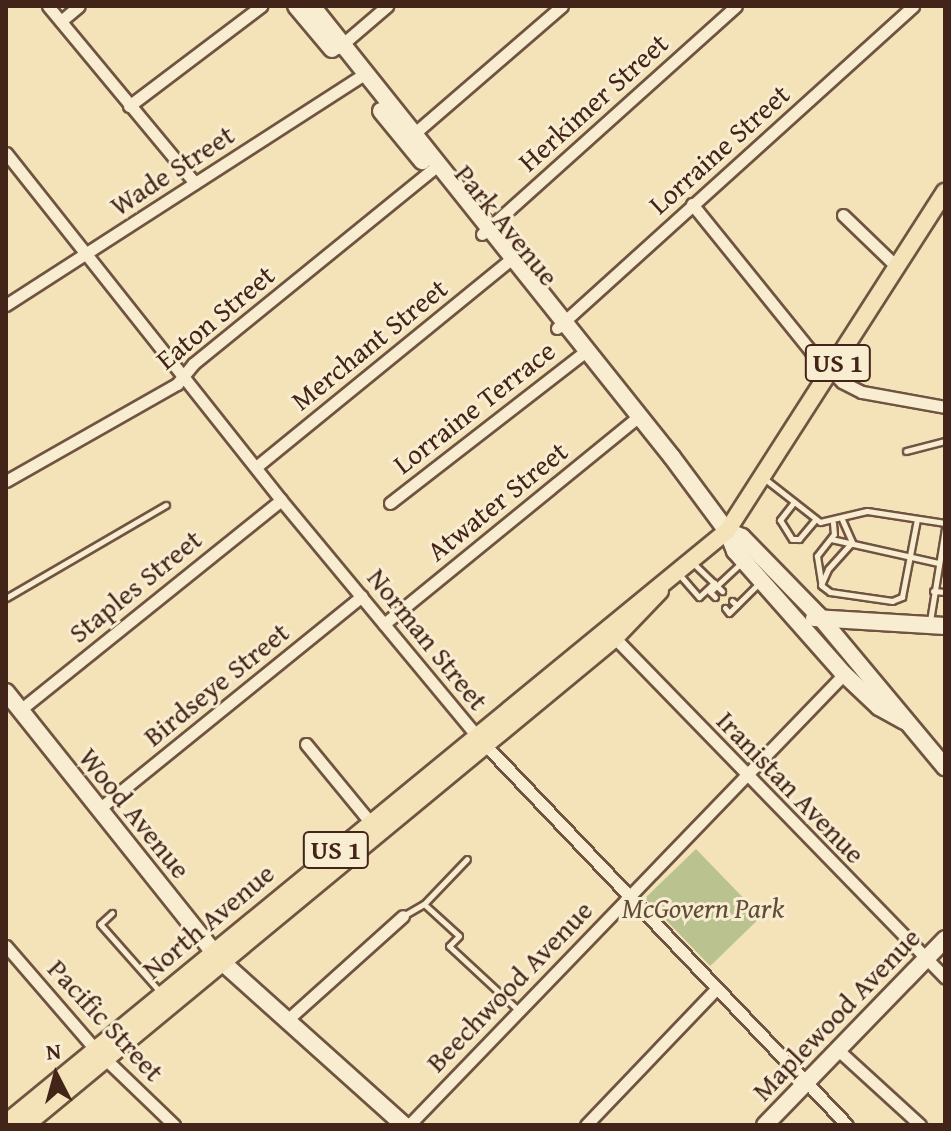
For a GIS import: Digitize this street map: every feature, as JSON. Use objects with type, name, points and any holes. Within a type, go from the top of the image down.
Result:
[{"type":"main road","name":"Park Avenue","points":[[296,6],[338,48]]},
{"type":"main road","name":"Park Avenue","points":[[312,6],[360,77],[727,531],[744,561],[801,621],[844,674],[879,707],[904,721]]},
{"type":"main road","name":"North Avenue","points":[[6,1123],[100,1054],[610,633],[727,531],[832,374],[895,265],[945,192]]},
{"type":"main road","name":"Park Avenue","points":[[727,531],[742,537],[819,616],[945,767]]},
{"type":"main road","points":[[801,621],[819,616],[937,625]]},
{"type":"main road","name":"Wood Avenue","points":[[6,692],[217,956],[286,1021],[406,1125]]},
{"type":"main road","name":"North Avenue","points":[[26,1125],[161,994],[217,956],[370,822],[480,740]]},
{"type":"main road","name":"Maplewood Avenue","points":[[768,1124],[945,939]]},
{"type":"street","points":[[48,6],[195,183]]},
{"type":"street","points":[[61,21],[79,6]]},
{"type":"street","points":[[129,106],[261,6]]},
{"type":"street","points":[[338,48],[387,6]]},
{"type":"street","points":[[410,138],[562,6]]},
{"type":"street","name":"Herkimer Street","points":[[485,231],[736,6]]},
{"type":"street","name":"Lorraine Street","points":[[560,324],[913,6]]},
{"type":"street","name":"Wade Street","points":[[6,305],[360,77]]},
{"type":"street","name":"Norman Street","points":[[6,153],[281,500],[480,740],[847,1125]]},
{"type":"street","name":"Eaton Street","points":[[6,481],[183,376],[434,169]]},
{"type":"street","points":[[692,204],[832,374],[862,392],[945,407]]},
{"type":"street","points":[[843,215],[895,265]]},
{"type":"street","name":"Merchant Street","points":[[256,467],[509,260]]},
{"type":"street","name":"Lorraine Terrace","points":[[390,503],[583,353]]},
{"type":"street","name":"Atwater Street","points":[[384,624],[636,418]]},
{"type":"street","name":"Staples Street","points":[[20,710],[281,500]]},
{"type":"street","name":"Birdseye Street","points":[[99,809],[362,596]]},
{"type":"street","name":"Iranistan Avenue","points":[[610,633],[945,978]]},
{"type":"street","name":"Beechwood Avenue","points":[[406,1125],[844,674]]},
{"type":"street","points":[[306,744],[370,822]]},
{"type":"street","points":[[286,1021],[403,916]]},
{"type":"street","name":"Pacific Street","points":[[6,946],[100,1054],[174,1125]]},
{"type":"street","points":[[586,1125],[716,989]]},
{"type":"street","points":[[838,1050],[920,1125]]},
{"type":"lane","points":[[906,451],[945,441]]},
{"type":"lane","points":[[764,478],[815,520],[833,523],[867,511],[945,526],[933,591],[937,625]]},
{"type":"lane","points":[[794,502],[781,526],[792,539],[799,539],[815,520]]},
{"type":"lane","points":[[6,598],[166,505]]},
{"type":"lane","points":[[833,523],[831,539],[817,556],[821,585],[830,592],[897,599],[902,597],[917,519]]},
{"type":"lane","points":[[842,520],[852,542]]},
{"type":"lane","points":[[831,539],[938,563]]},
{"type":"lane","points":[[821,585],[828,569],[852,542]]},
{"type":"lane","points":[[692,561],[722,591]]},
{"type":"lane","points":[[672,576],[699,597],[744,561]]},
{"type":"lane","points":[[725,578],[730,584]]},
{"type":"lane","points":[[725,608],[729,613],[742,596],[762,580]]},
{"type":"lane","points":[[715,584],[710,592],[715,597]]},
{"type":"lane","points":[[933,591],[945,592]]},
{"type":"lane","points":[[403,916],[424,904],[467,859]]},
{"type":"lane","points":[[424,904],[459,936],[449,946],[519,1011]]},
{"type":"lane","points":[[112,913],[100,924],[161,994]]},
{"type":"green space","name":"McGovern Park","points":[[696,849],[761,917],[710,966],[645,898]]}]
